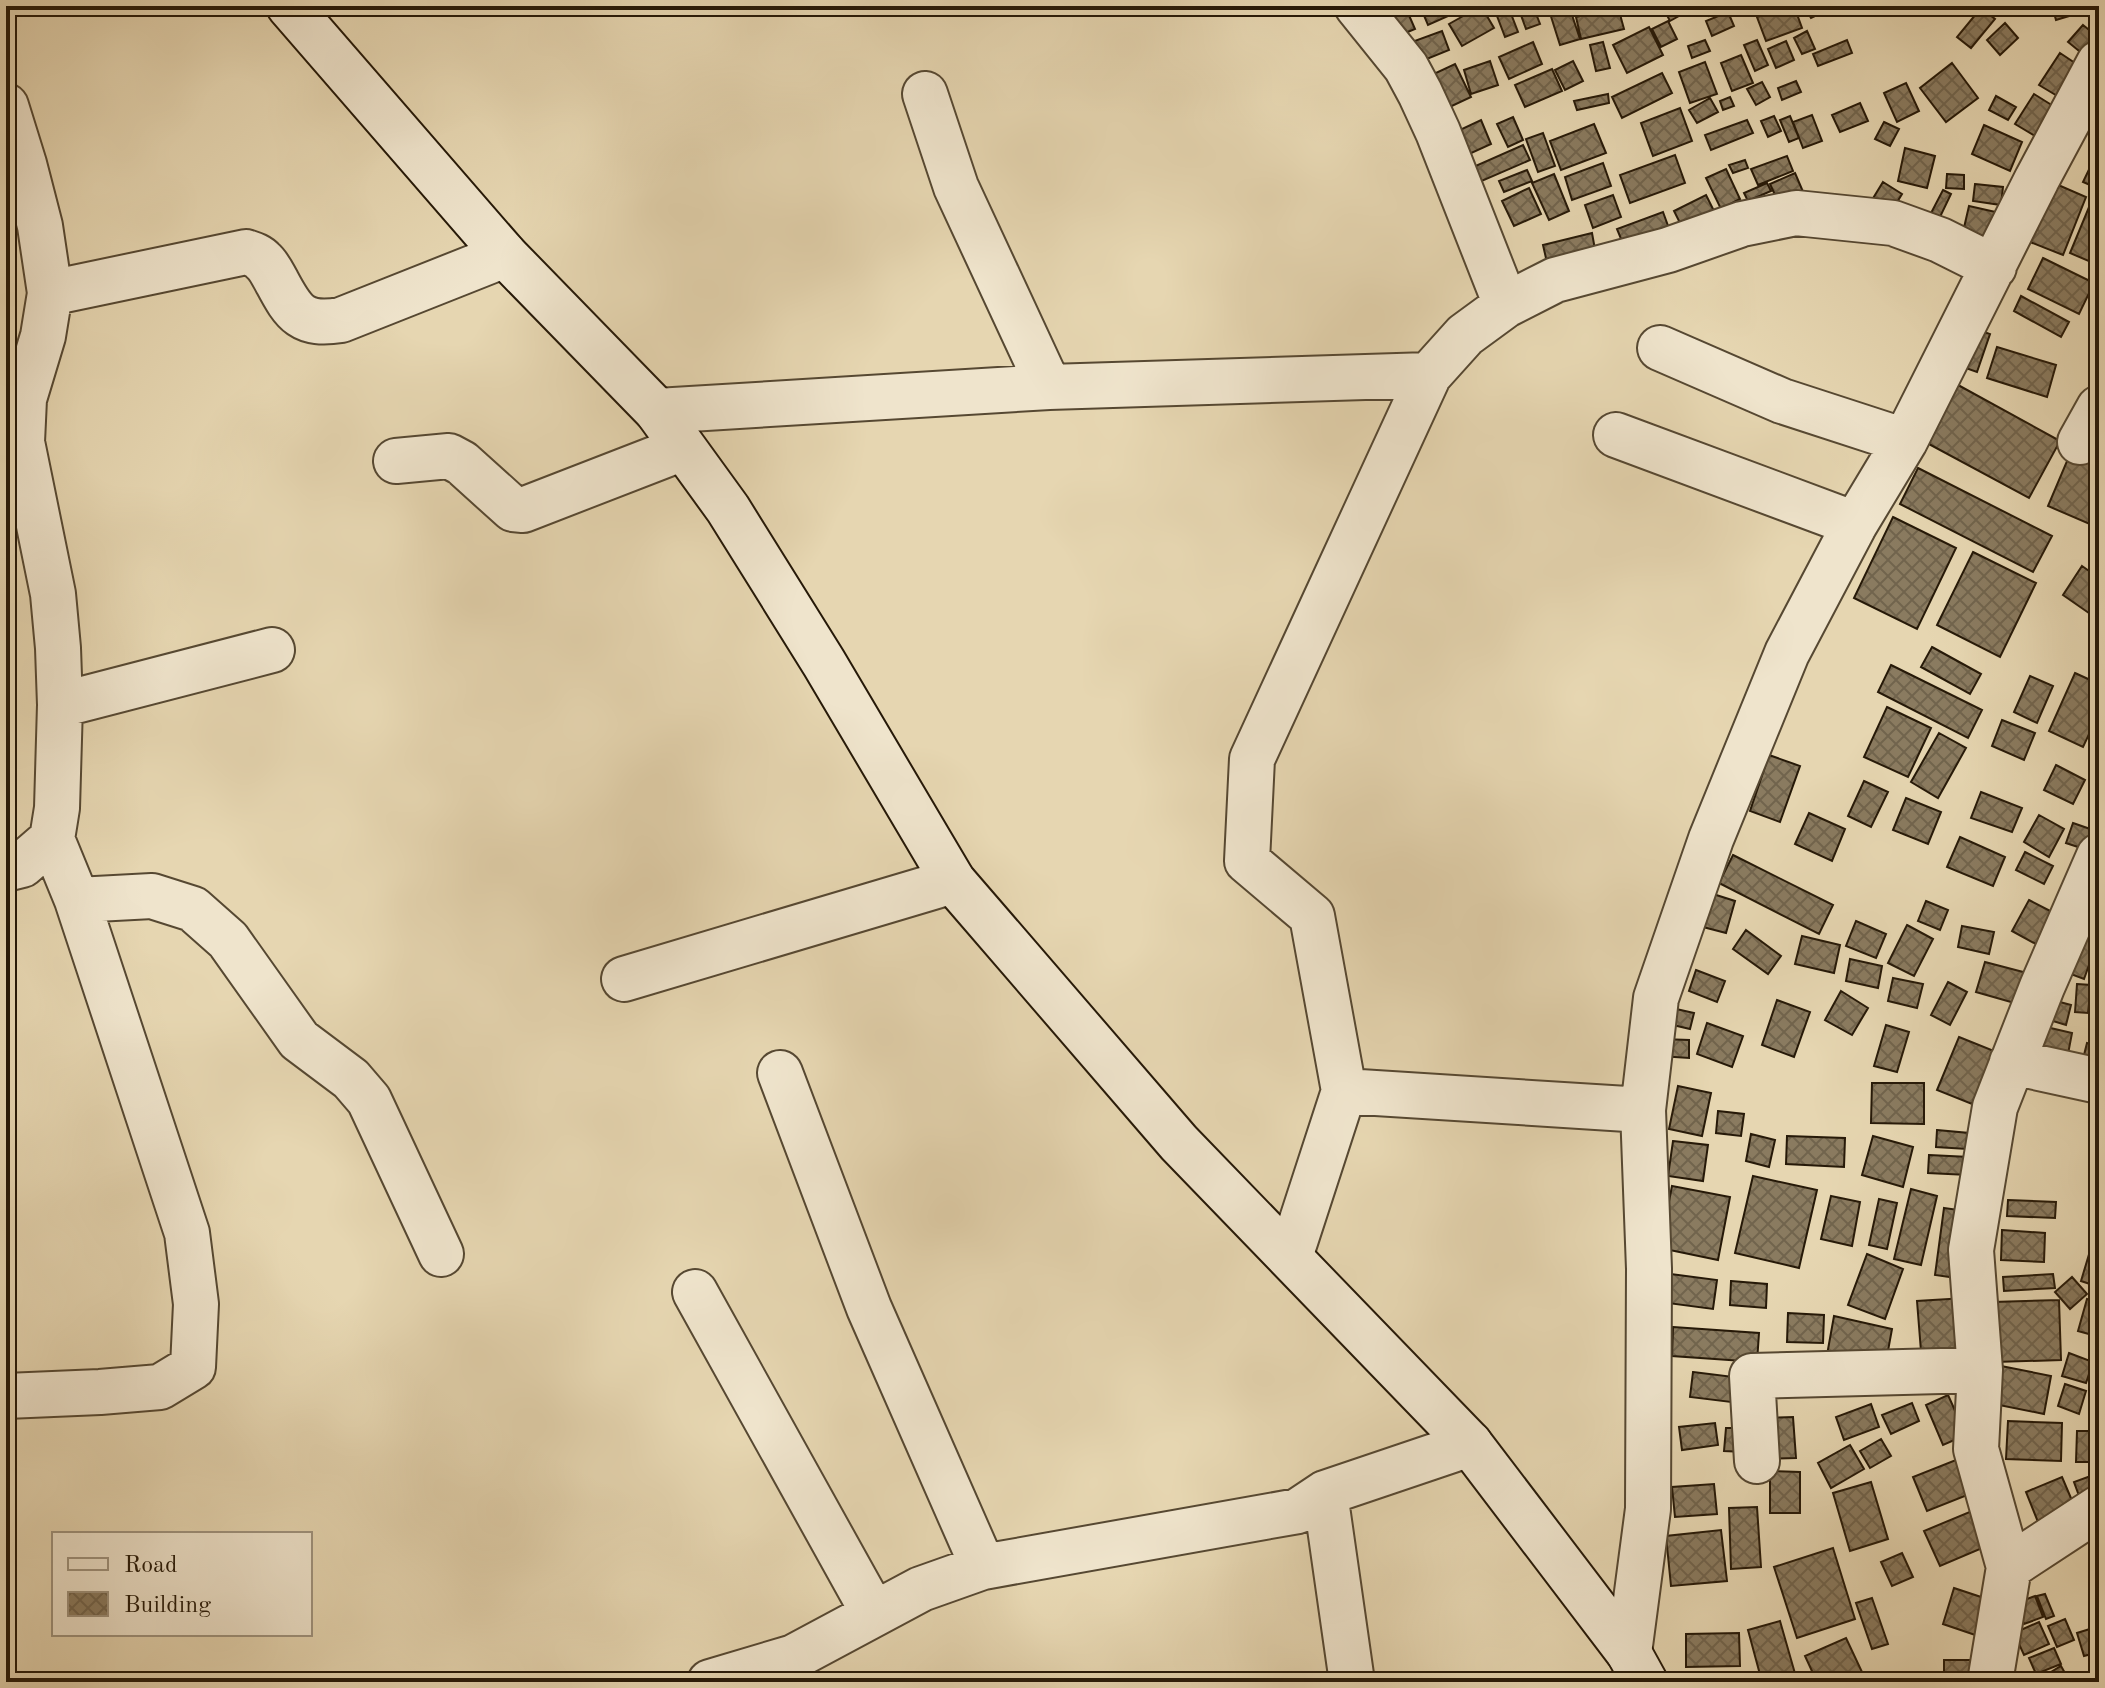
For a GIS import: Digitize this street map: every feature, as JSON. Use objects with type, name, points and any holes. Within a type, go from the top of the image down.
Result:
[{"type":"street","points":[[289,6],[505,255],[657,411],[728,509],[824,663],[953,881],[1179,1143],[1470,1444],[1637,1668]]},
{"type":"street","points":[[1357,6],[1406,67],[1420,93],[1506,305]]},
{"type":"street","points":[[1637,1668],[1648,1509],[1649,1269],[1643,1110],[1656,998],[1711,839],[1787,653],[1855,524],[1905,441],[2099,63]]},
{"type":"street","points":[[925,94],[956,187],[1049,387]]},
{"type":"street","points":[[6,106],[40,226],[50,293],[43,336],[24,399],[22,442],[53,594],[58,648],[57,808],[52,839],[77,900],[187,1233],[196,1304],[193,1367],[160,1387],[6,1396]]},
{"type":"street","points":[[1290,1257],[1344,1091],[1312,916],[1247,861],[1252,759],[1429,375],[1465,335],[1506,305],[1555,280],[1668,250],[1742,224],[1796,213],[1893,223],[1940,240],[1994,267]]},
{"type":"street","points":[[50,293],[246,252],[262,259],[271,270],[290,306],[302,316],[320,323],[341,320],[505,255]]},
{"type":"street","points":[[1660,348],[1782,401],[1905,441]]},
{"type":"street","points":[[657,411],[1049,387],[1429,375]]},
{"type":"street","points":[[1616,435],[1855,524]]},
{"type":"street","points":[[396,461],[449,456],[462,463],[513,509],[523,510],[683,448]]},
{"type":"street","points":[[60,705],[272,650]]},
{"type":"street","points":[[6,869],[22,865],[52,839]]},
{"type":"street","points":[[1990,1682],[2009,1567],[1976,1449],[1980,1370],[1971,1250],[1995,1107],[2042,987],[2099,856]]},
{"type":"street","points":[[624,979],[953,881]]},
{"type":"street","points":[[77,900],[152,896],[193,909],[228,940],[299,1040],[351,1079],[369,1100],[441,1254]]},
{"type":"street","points":[[2012,1062],[2099,1081]]},
{"type":"street","points":[[780,1073],[869,1308],[983,1567]]},
{"type":"street","points":[[1344,1091],[1643,1110]]},
{"type":"street","points":[[695,1292],[874,1614]]},
{"type":"street","points":[[1757,1461],[1752,1376],[1980,1370]]},
{"type":"street","points":[[710,1682],[796,1669],[874,1614],[921,1589],[983,1567],[1298,1511],[1325,1493],[1470,1444]]},
{"type":"street","points":[[1325,1493],[1352,1682]]},
{"type":"street","points":[[2009,1567],[2099,1508]]},
{"type":"building","points":[[1382,6],[1405,6],[1415,29],[1396,37]]},
{"type":"building","points":[[1420,6],[1454,6],[1457,12],[1428,25]]},
{"type":"building","points":[[1481,6],[1494,28],[1462,46],[1449,24]]},
{"type":"building","points":[[1508,6],[1518,32],[1505,37],[1494,8]]},
{"type":"building","points":[[1520,6],[1533,6],[1540,24],[1526,29]]},
{"type":"building","points":[[1569,6],[1580,39],[1560,45],[1548,7]]},
{"type":"building","points":[[1662,6],[1685,6],[1688,11],[1670,21]]},
{"type":"building","points":[[1704,6],[1725,6],[1726,9],[1709,16]]},
{"type":"building","points":[[1794,6],[1802,28],[1766,41],[1757,17]]},
{"type":"building","points":[[1816,6],[1836,6],[1811,18],[1807,11]]},
{"type":"building","points":[[2052,6],[2065,6],[2069,16],[2056,20]]},
{"type":"building","points":[[1618,7],[1624,29],[1581,39],[1576,17]]},
{"type":"building","points":[[1981,8],[1995,19],[1971,48],[1957,37]]},
{"type":"building","points":[[1728,12],[1734,26],[1712,36],[1706,21]]},
{"type":"building","points":[[1668,21],[1677,39],[1661,47],[1652,29]]},
{"type":"building","points":[[2005,23],[2018,38],[2000,55],[1987,40]]},
{"type":"building","points":[[2083,25],[2099,38],[2099,46],[2089,59],[2068,42]]},
{"type":"building","points":[[1649,27],[1663,55],[1627,73],[1613,45]]},
{"type":"building","points":[[1442,31],[1449,50],[1417,63],[1409,43]]},
{"type":"building","points":[[1807,31],[1815,49],[1802,54],[1794,38]]},
{"type":"building","points":[[1705,40],[1710,51],[1692,58],[1688,46]]},
{"type":"building","points":[[1757,40],[1768,65],[1755,71],[1744,45]]},
{"type":"building","points":[[1847,40],[1852,53],[1818,66],[1813,54]]},
{"type":"building","points":[[1786,41],[1794,60],[1776,68],[1768,49]]},
{"type":"building","points":[[1533,42],[1542,64],[1509,79],[1499,57]]},
{"type":"building","points":[[1603,42],[1610,68],[1596,71],[1590,45]]},
{"type":"building","points":[[2060,53],[2084,69],[2064,100],[2039,85]]},
{"type":"building","points":[[1741,55],[1753,83],[1732,91],[1721,63]]},
{"type":"building","points":[[1490,61],[1498,85],[1471,94],[1464,70]]},
{"type":"building","points":[[1573,61],[1583,81],[1565,90],[1555,70]]},
{"type":"building","points":[[1705,62],[1717,94],[1690,103],[1679,72]]},
{"type":"building","points":[[1952,63],[1978,98],[1946,122],[1920,88]]},
{"type":"building","points":[[1455,64],[1471,97],[1439,112],[1423,79]]},
{"type":"building","points":[[1552,69],[1562,91],[1525,107],[1515,85]]},
{"type":"building","points":[[1662,73],[1672,93],[1622,118],[1612,97]]},
{"type":"building","points":[[1796,81],[1801,92],[1782,100],[1778,88]]},
{"type":"building","points":[[1762,82],[1770,97],[1756,105],[1747,89]]},
{"type":"building","points":[[1906,83],[1919,111],[1897,122],[1884,93]]},
{"type":"building","points":[[1608,94],[1609,103],[1577,110],[1574,101]]},
{"type":"building","points":[[2034,94],[2058,109],[2040,139],[2015,124]]},
{"type":"building","points":[[1996,96],[2016,107],[2008,120],[1989,110]]},
{"type":"building","points":[[1730,97],[1734,106],[1723,110],[1720,101]]},
{"type":"building","points":[[1710,98],[1718,112],[1697,123],[1689,110]]},
{"type":"building","points":[[1860,103],[1868,121],[1840,132],[1832,115]]},
{"type":"building","points":[[1680,108],[1692,141],[1653,156],[1641,123]]},
{"type":"building","points":[[1812,115],[1822,141],[1803,148],[1793,122]]},
{"type":"building","points":[[1774,116],[1781,131],[1768,137],[1761,121]]},
{"type":"building","points":[[1790,116],[1799,138],[1789,142],[1780,120]]},
{"type":"building","points":[[1513,117],[1523,140],[1508,147],[1497,124]]},
{"type":"building","points":[[1481,120],[1491,144],[1456,160],[1445,137]]},
{"type":"building","points":[[1747,120],[1753,133],[1711,150],[1705,135]]},
{"type":"building","points":[[1884,122],[1899,129],[1890,146],[1875,139]]},
{"type":"building","points":[[1594,124],[1606,153],[1561,170],[1550,141]]},
{"type":"building","points":[[1984,125],[2022,142],[2010,171],[1972,154]]},
{"type":"building","points":[[1543,133],[1555,166],[1538,172],[1526,139]]},
{"type":"building","points":[[1523,145],[1530,160],[1477,183],[1471,168]]},
{"type":"building","points":[[1905,148],[1935,156],[1927,188],[1898,181]]},
{"type":"building","points":[[1675,155],[1685,183],[1630,203],[1620,175]]},
{"type":"building","points":[[2096,155],[2099,156],[2099,189],[2083,182]]},
{"type":"building","points":[[1787,156],[1793,171],[1758,185],[1751,169]]},
{"type":"building","points":[[1745,160],[1748,168],[1733,173],[1729,165]]},
{"type":"building","points":[[1603,163],[1611,186],[1572,200],[1565,177]]},
{"type":"building","points":[[1726,169],[1740,199],[1721,209],[1706,178]]},
{"type":"building","points":[[1527,170],[1532,181],[1504,192],[1499,181]]},
{"type":"building","points":[[1795,173],[1807,201],[1783,212],[1770,184]]},
{"type":"building","points":[[1554,174],[1569,211],[1549,220],[1532,183]]},
{"type":"building","points":[[1947,174],[1964,175],[1964,189],[1946,188]]},
{"type":"building","points":[[2049,181],[2086,197],[2063,255],[2025,240]]},
{"type":"building","points":[[1883,182],[1902,194],[1891,212],[1872,200]]},
{"type":"building","points":[[1767,183],[1771,191],[1748,201],[1744,193]]},
{"type":"building","points":[[1975,184],[2003,187],[2001,205],[1973,201]]},
{"type":"building","points":[[1529,188],[1541,214],[1514,226],[1502,201]]},
{"type":"building","points":[[1943,190],[1951,194],[1939,219],[1930,215]]},
{"type":"building","points":[[1613,195],[1621,217],[1593,228],[1585,205]]},
{"type":"building","points":[[1706,195],[1718,219],[1686,235],[1674,211]]},
{"type":"building","points":[[2094,195],[2099,197],[2099,244],[2091,262],[2070,253]]},
{"type":"building","points":[[1969,206],[2000,213],[1994,239],[1963,232]]},
{"type":"building","points":[[1663,212],[1671,234],[1626,251],[1617,229]]},
{"type":"building","points":[[1592,233],[1596,255],[1548,267],[1543,245]]},
{"type":"building","points":[[2043,258],[2094,283],[2079,314],[2028,289]]},
{"type":"building","points":[[2021,296],[2069,322],[2061,337],[2014,311]]},
{"type":"building","points":[[1970,327],[1990,334],[1977,372],[1957,365]]},
{"type":"building","points":[[1997,347],[2056,365],[2047,397],[1987,378]]},
{"type":"building","points":[[1958,385],[2060,441],[2029,498],[1927,443]]},
{"type":"building","points":[[2070,454],[2099,467],[2099,528],[2048,506]]},
{"type":"building","points":[[1918,468],[2052,536],[2033,572],[1900,504]]},
{"type":"building","points":[[1893,517],[1956,548],[1917,629],[1854,598]]},
{"type":"building","points":[[1973,552],[2036,583],[2000,657],[1937,625]]},
{"type":"building","points":[[2082,566],[2099,578],[2099,614],[2096,618],[2063,595]]},
{"type":"building","points":[[1932,647],[1981,674],[1970,694],[1921,667]]},
{"type":"building","points":[[1891,665],[1982,710],[1968,738],[1878,692]]},
{"type":"building","points":[[2075,673],[2099,684],[2099,713],[2083,747],[2049,731]]},
{"type":"building","points":[[2030,676],[2053,686],[2037,723],[2014,712]]},
{"type":"building","points":[[1887,707],[1931,728],[1908,777],[1864,757]]},
{"type":"building","points":[[2002,720],[2035,733],[2024,760],[1992,746]]},
{"type":"building","points":[[1939,733],[1966,748],[1938,798],[1911,782]]},
{"type":"building","points":[[1769,755],[1800,766],[1780,822],[1750,811]]},
{"type":"building","points":[[2056,765],[2085,780],[2073,804],[2044,790]]},
{"type":"building","points":[[1864,781],[1888,792],[1871,827],[1848,816]]},
{"type":"building","points":[[1981,792],[2022,808],[2012,832],[1971,818]]},
{"type":"building","points":[[1906,798],[1941,812],[1928,844],[1893,830]]},
{"type":"building","points":[[1809,813],[1845,829],[1832,861],[1795,844]]},
{"type":"building","points":[[2039,815],[2064,829],[2049,857],[2024,842]]},
{"type":"building","points":[[2073,823],[2093,830],[2087,850],[2066,843]]},
{"type":"building","points":[[1960,837],[2005,857],[1993,886],[1947,867]]},
{"type":"building","points":[[2025,852],[2053,866],[2044,884],[2016,870]]},
{"type":"building","points":[[1733,855],[1833,905],[1819,934],[1719,883]]},
{"type":"building","points":[[1713,894],[1735,901],[1726,933],[1703,927]]},
{"type":"building","points":[[2029,900],[2060,916],[2043,948],[2012,931]]},
{"type":"building","points":[[1926,901],[1948,910],[1940,930],[1918,921]]},
{"type":"building","points":[[1856,921],[1886,934],[1876,958],[1846,946]]},
{"type":"building","points":[[1907,925],[1933,939],[1914,976],[1888,963]]},
{"type":"building","points":[[1962,926],[1994,932],[1989,954],[1958,947]]},
{"type":"building","points":[[2075,928],[2099,937],[2084,979],[2060,970]]},
{"type":"building","points":[[1746,930],[1781,956],[1768,974],[1733,949]]},
{"type":"building","points":[[1802,936],[1840,945],[1834,973],[1795,964]]},
{"type":"building","points":[[1850,959],[1882,966],[1878,988],[1846,981]]},
{"type":"building","points":[[1985,962],[2027,973],[2018,1004],[1976,992]]},
{"type":"building","points":[[1696,970],[1725,981],[1717,1002],[1689,991]]},
{"type":"building","points":[[1893,978],[1923,984],[1917,1008],[1888,1001]]},
{"type":"building","points":[[1948,982],[1967,992],[1950,1025],[1931,1015]]},
{"type":"building","points":[[2077,984],[2091,985],[2088,1013],[2075,1012]]},
{"type":"building","points":[[1841,991],[1868,1008],[1852,1035],[1825,1020]]},
{"type":"building","points":[[2045,998],[2071,1005],[2066,1025],[2040,1017]]},
{"type":"building","points":[[1777,1000],[1810,1012],[1794,1057],[1762,1045]]},
{"type":"building","points":[[1663,1006],[1694,1013],[1690,1029],[1660,1022]]},
{"type":"building","points":[[1707,1023],[1743,1036],[1732,1067],[1697,1054]]},
{"type":"building","points":[[1886,1025],[1909,1032],[1897,1072],[1874,1066]]},
{"type":"building","points":[[2042,1026],[2072,1033],[2068,1054],[2037,1047]]},
{"type":"building","points":[[1959,1037],[1994,1051],[1972,1104],[1937,1090]]},
{"type":"building","points":[[1661,1039],[1689,1040],[1689,1058],[1660,1056]]},
{"type":"building","points":[[2087,1043],[2099,1046],[2099,1070],[2081,1067]]},
{"type":"building","points":[[1872,1083],[1924,1083],[1924,1124],[1871,1123]]},
{"type":"building","points":[[1678,1086],[1711,1093],[1702,1136],[1669,1129]]},
{"type":"building","points":[[1718,1111],[1744,1114],[1741,1136],[1716,1133]]},
{"type":"building","points":[[1937,1130],[1969,1133],[1967,1149],[1936,1147]]},
{"type":"building","points":[[1751,1134],[1775,1140],[1769,1167],[1746,1161]]},
{"type":"building","points":[[1787,1136],[1845,1138],[1844,1167],[1786,1164]]},
{"type":"building","points":[[1873,1136],[1913,1147],[1903,1187],[1862,1175]]},
{"type":"building","points":[[1673,1141],[1708,1145],[1703,1181],[1668,1176]]},
{"type":"building","points":[[1929,1155],[1969,1157],[1968,1175],[1928,1173]]},
{"type":"building","points":[[1753,1176],[1817,1190],[1799,1268],[1735,1253]]},
{"type":"building","points":[[1672,1186],[1730,1197],[1718,1260],[1660,1248]]},
{"type":"building","points":[[1911,1189],[1937,1196],[1921,1265],[1894,1259]]},
{"type":"building","points":[[1831,1196],[1860,1202],[1852,1246],[1821,1239]]},
{"type":"building","points":[[1879,1199],[1897,1203],[1887,1249],[1869,1245]]},
{"type":"building","points":[[2008,1200],[2056,1202],[2055,1218],[2007,1216]]},
{"type":"building","points":[[1944,1208],[1966,1211],[1957,1278],[1935,1275]]},
{"type":"building","points":[[2002,1230],[2045,1233],[2044,1262],[2001,1260]]},
{"type":"building","points":[[2090,1251],[2099,1254],[2096,1286],[2081,1281]]},
{"type":"building","points":[[1867,1254],[1903,1269],[1885,1319],[1848,1305]]},
{"type":"building","points":[[1663,1273],[1717,1280],[1713,1309],[1660,1302]]},
{"type":"building","points":[[2053,1274],[2055,1288],[2004,1291],[2003,1277]]},
{"type":"building","points":[[2072,1277],[2087,1294],[2070,1309],[2055,1292]]},
{"type":"building","points":[[1731,1281],[1767,1284],[1766,1308],[1730,1305]]},
{"type":"building","points":[[1965,1298],[1969,1360],[1922,1364],[1917,1301]]},
{"type":"building","points":[[2087,1299],[2099,1302],[2096,1336],[2078,1331]]},
{"type":"building","points":[[2059,1300],[2061,1360],[1995,1362],[1993,1302]]},
{"type":"building","points":[[1788,1313],[1824,1315],[1823,1343],[1787,1342]]},
{"type":"building","points":[[1834,1316],[1892,1329],[1885,1367],[1827,1355]]},
{"type":"building","points":[[1673,1327],[1759,1333],[1757,1362],[1672,1356]]},
{"type":"building","points":[[2069,1353],[2093,1362],[2086,1383],[2062,1376]]},
{"type":"building","points":[[2001,1366],[2051,1376],[2044,1414],[1994,1404]]},
{"type":"building","points":[[1693,1372],[1734,1377],[1731,1402],[1690,1397]]},
{"type":"building","points":[[2065,1384],[2086,1391],[2079,1414],[2058,1406]]},
{"type":"building","points":[[1948,1395],[1966,1435],[1943,1445],[1926,1405]]},
{"type":"building","points":[[1912,1403],[1919,1421],[1891,1434],[1882,1415]]},
{"type":"building","points":[[1871,1404],[1879,1427],[1844,1440],[1836,1417]]},
{"type":"building","points":[[1793,1417],[1796,1458],[1767,1459],[1765,1418]]},
{"type":"building","points":[[2008,1421],[2062,1423],[2061,1461],[2006,1459]]},
{"type":"building","points":[[1715,1423],[1718,1445],[1682,1450],[1679,1427]]},
{"type":"building","points":[[1726,1428],[1746,1428],[1745,1452],[1724,1451]]},
{"type":"building","points":[[2077,1431],[2099,1431],[2099,1462],[2076,1462]]},
{"type":"building","points":[[1881,1439],[1891,1456],[1870,1468],[1860,1451]]},
{"type":"building","points":[[1850,1445],[1864,1469],[1831,1488],[1818,1463]]},
{"type":"building","points":[[1971,1454],[1985,1488],[1927,1511],[1913,1477]]},
{"type":"building","points":[[1770,1471],[1800,1472],[1800,1513],[1770,1513]]},
{"type":"building","points":[[2099,1473],[2099,1497],[2082,1504],[2074,1482]]},
{"type":"building","points":[[2062,1477],[2079,1517],[2042,1532],[2026,1492]]},
{"type":"building","points":[[1871,1482],[1888,1539],[1850,1551],[1833,1493]]},
{"type":"building","points":[[1714,1484],[1717,1514],[1675,1517],[1672,1487]]},
{"type":"building","points":[[1757,1507],[1761,1567],[1731,1569],[1729,1508]]},
{"type":"building","points":[[1972,1511],[1987,1546],[1940,1566],[1924,1531]]},
{"type":"building","points":[[1721,1530],[1727,1581],[1671,1586],[1666,1536]]},
{"type":"building","points":[[1833,1548],[1855,1619],[1797,1638],[1774,1567]]},
{"type":"building","points":[[1902,1553],[1913,1577],[1892,1586],[1881,1562]]},
{"type":"building","points":[[1954,1588],[1993,1601],[1981,1637],[1943,1624]]},
{"type":"building","points":[[2045,1594],[2054,1616],[2046,1619],[2037,1596]]},
{"type":"building","points":[[2035,1596],[2043,1617],[2024,1624],[2016,1603]]},
{"type":"building","points":[[1872,1598],[1888,1644],[1872,1649],[1856,1603]]},
{"type":"building","points":[[2065,1619],[2074,1640],[2057,1647],[2048,1626]]},
{"type":"building","points":[[1780,1621],[1796,1677],[1762,1682],[1748,1630]]},
{"type":"building","points":[[2039,1622],[2049,1644],[2024,1655],[2014,1633]]},
{"type":"building","points":[[2093,1628],[2099,1652],[2084,1656],[2077,1633]]},
{"type":"building","points":[[1739,1633],[1740,1666],[1686,1667],[1686,1634]]},
{"type":"building","points":[[1846,1638],[1862,1672],[1841,1682],[1817,1682],[1805,1656]]},
{"type":"building","points":[[2054,1648],[2061,1664],[2036,1674],[2029,1658]]},
{"type":"building","points":[[1944,1660],[1970,1660],[1971,1682],[1944,1682]]},
{"type":"building","points":[[2061,1666],[2070,1682],[2050,1682],[2046,1675]]},
{"type":"building","points":[[1751,1674],[1753,1682],[1723,1682]]}]
